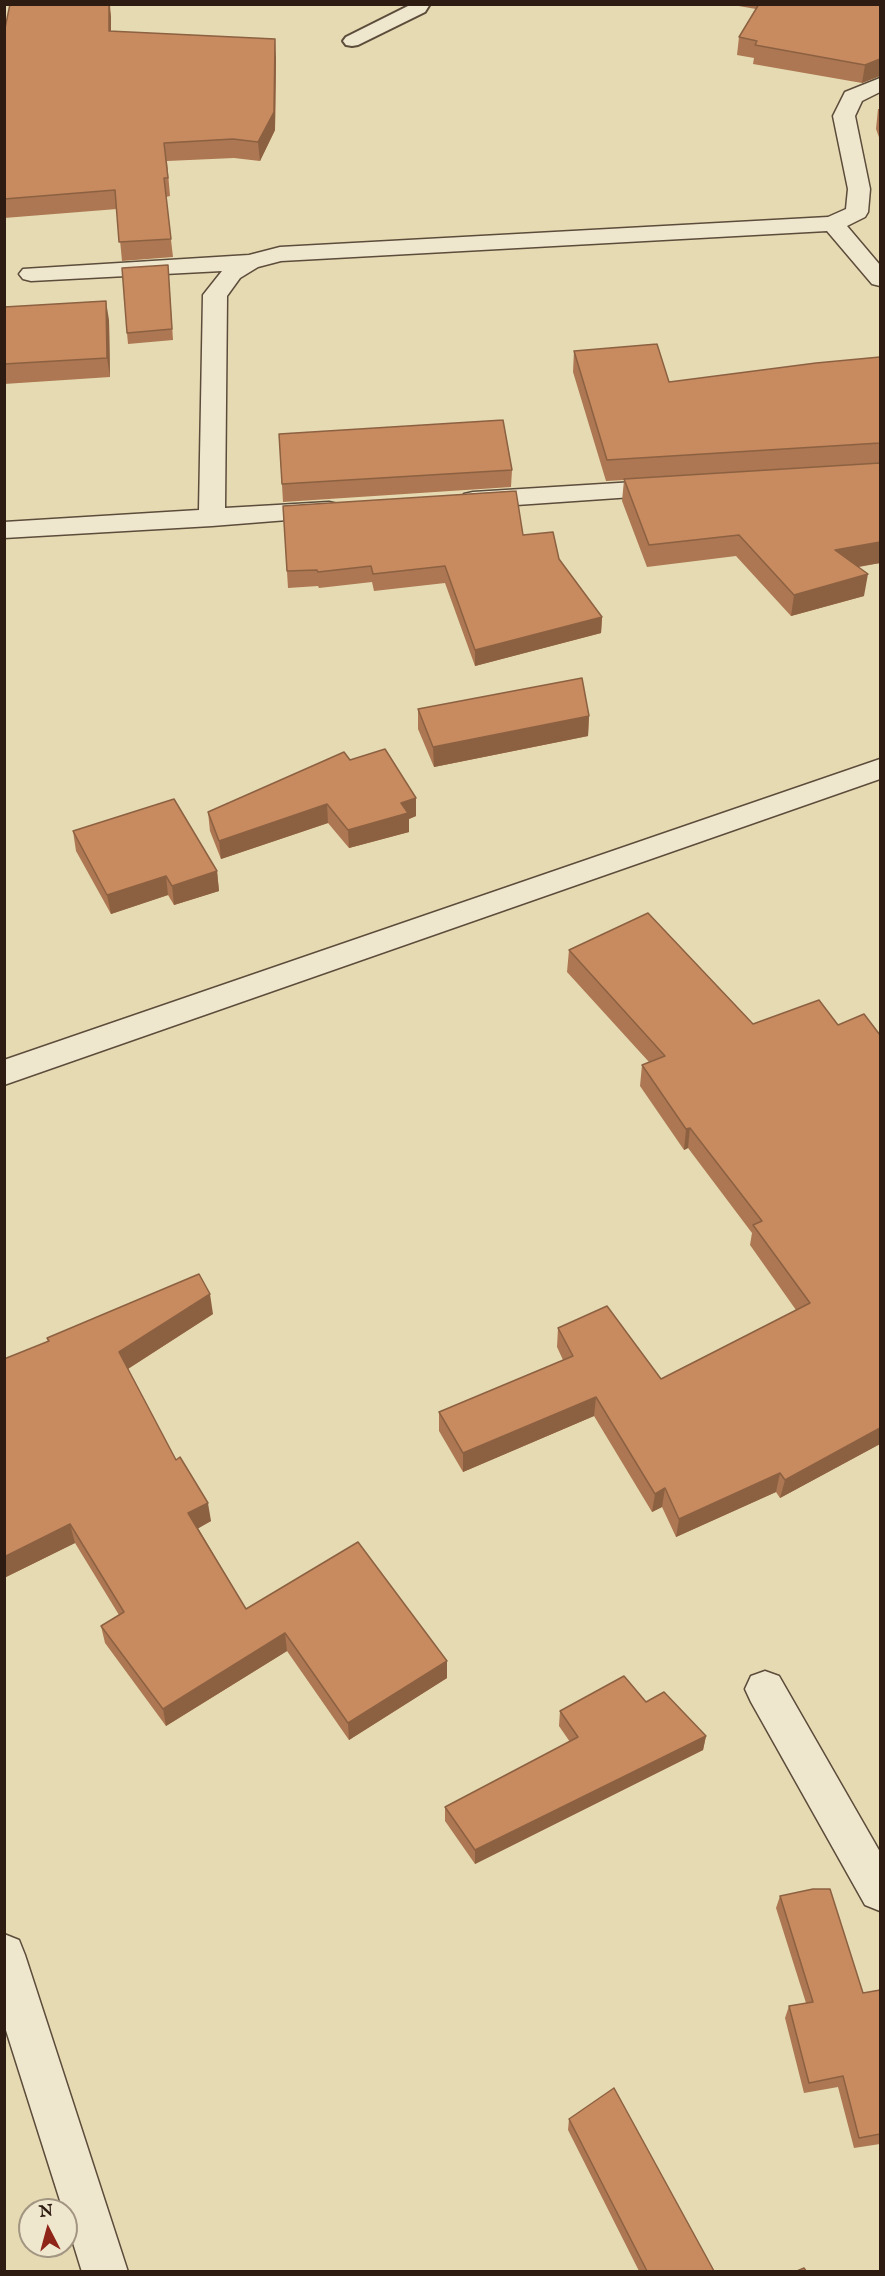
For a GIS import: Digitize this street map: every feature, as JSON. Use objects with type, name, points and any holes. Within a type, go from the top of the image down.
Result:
[{"type":"street","points":[[31,274],[250,262],[280,254],[833,224],[857,212],[859,189],[844,116],[853,98],[880,84]]},
{"type":"street","points":[[833,224],[880,279]]},
{"type":"street","points":[[212,518],[215,295],[232,273],[250,262]]},
{"type":"street","points":[[451,502],[690,486]]},
{"type":"street","points":[[4,530],[356,508]]},
{"type":"street","points":[[4,1073],[880,769]]},
{"type":"street","points":[[765,1689],[880,1891]]},
{"type":"street","points":[[4,1955],[105,2271]]},
{"type":"lane","points":[[352,41],[419,8],[421,4]]},
{"type":"building","points":[[10,4],[109,4],[109,31],[275,39],[274,112],[258,142],[233,139],[164,143],[168,178],[164,178],[171,239],[119,242],[115,190],[4,199],[4,33]]},
{"type":"building","points":[[759,4],[880,4],[880,59],[865,65],[755,45],[757,41],[739,37]]},
{"type":"building","points":[[168,265],[172,329],[127,333],[122,268]]},
{"type":"building","points":[[106,301],[107,358],[4,364],[4,307]]},
{"type":"building","points":[[657,344],[669,382],[880,357],[880,443],[607,460],[574,351]]},
{"type":"building","points":[[503,420],[512,470],[282,484],[279,434]]},
{"type":"building","points":[[880,463],[880,542],[835,550],[868,574],[794,595],[739,535],[649,545],[624,479]]},
{"type":"building","points":[[516,491],[523,535],[553,532],[559,559],[602,617],[475,650],[445,566],[373,574],[371,566],[318,572],[317,570],[287,571],[283,506]]},
{"type":"building","points":[[582,678],[589,716],[433,747],[418,709]]},
{"type":"building","points":[[385,749],[416,798],[401,803],[408,813],[348,830],[327,804],[219,841],[208,812],[344,752],[350,760]]},
{"type":"building","points":[[174,799],[217,871],[172,886],[166,876],[107,895],[73,831]]},
{"type":"building","points":[[648,913],[753,1024],[819,1000],[838,1025],[864,1014],[880,1035],[880,1428],[785,1480],[780,1473],[679,1519],[665,1488],[655,1494],[596,1397],[463,1453],[439,1412],[573,1356],[558,1328],[607,1306],[661,1379],[810,1303],[753,1225],[762,1221],[690,1128],[686,1129],[642,1065],[665,1056],[569,950]]},
{"type":"building","points":[[199,1274],[210,1294],[119,1352],[176,1460],[180,1457],[208,1503],[188,1513],[246,1609],[358,1542],[447,1661],[348,1723],[285,1633],[163,1709],[101,1626],[124,1612],[70,1524],[4,1557],[4,1359],[49,1341],[47,1338]]},
{"type":"building","points":[[624,1676],[646,1702],[664,1692],[706,1736],[475,1850],[445,1807],[578,1737],[560,1711]]},
{"type":"building","points":[[813,1889],[830,1889],[863,1993],[880,1990],[880,2134],[859,2138],[843,2076],[809,2083],[789,2006],[813,2002],[780,1896]]},
{"type":"building","points":[[614,2088],[714,2271],[647,2271],[569,2119]]}]
